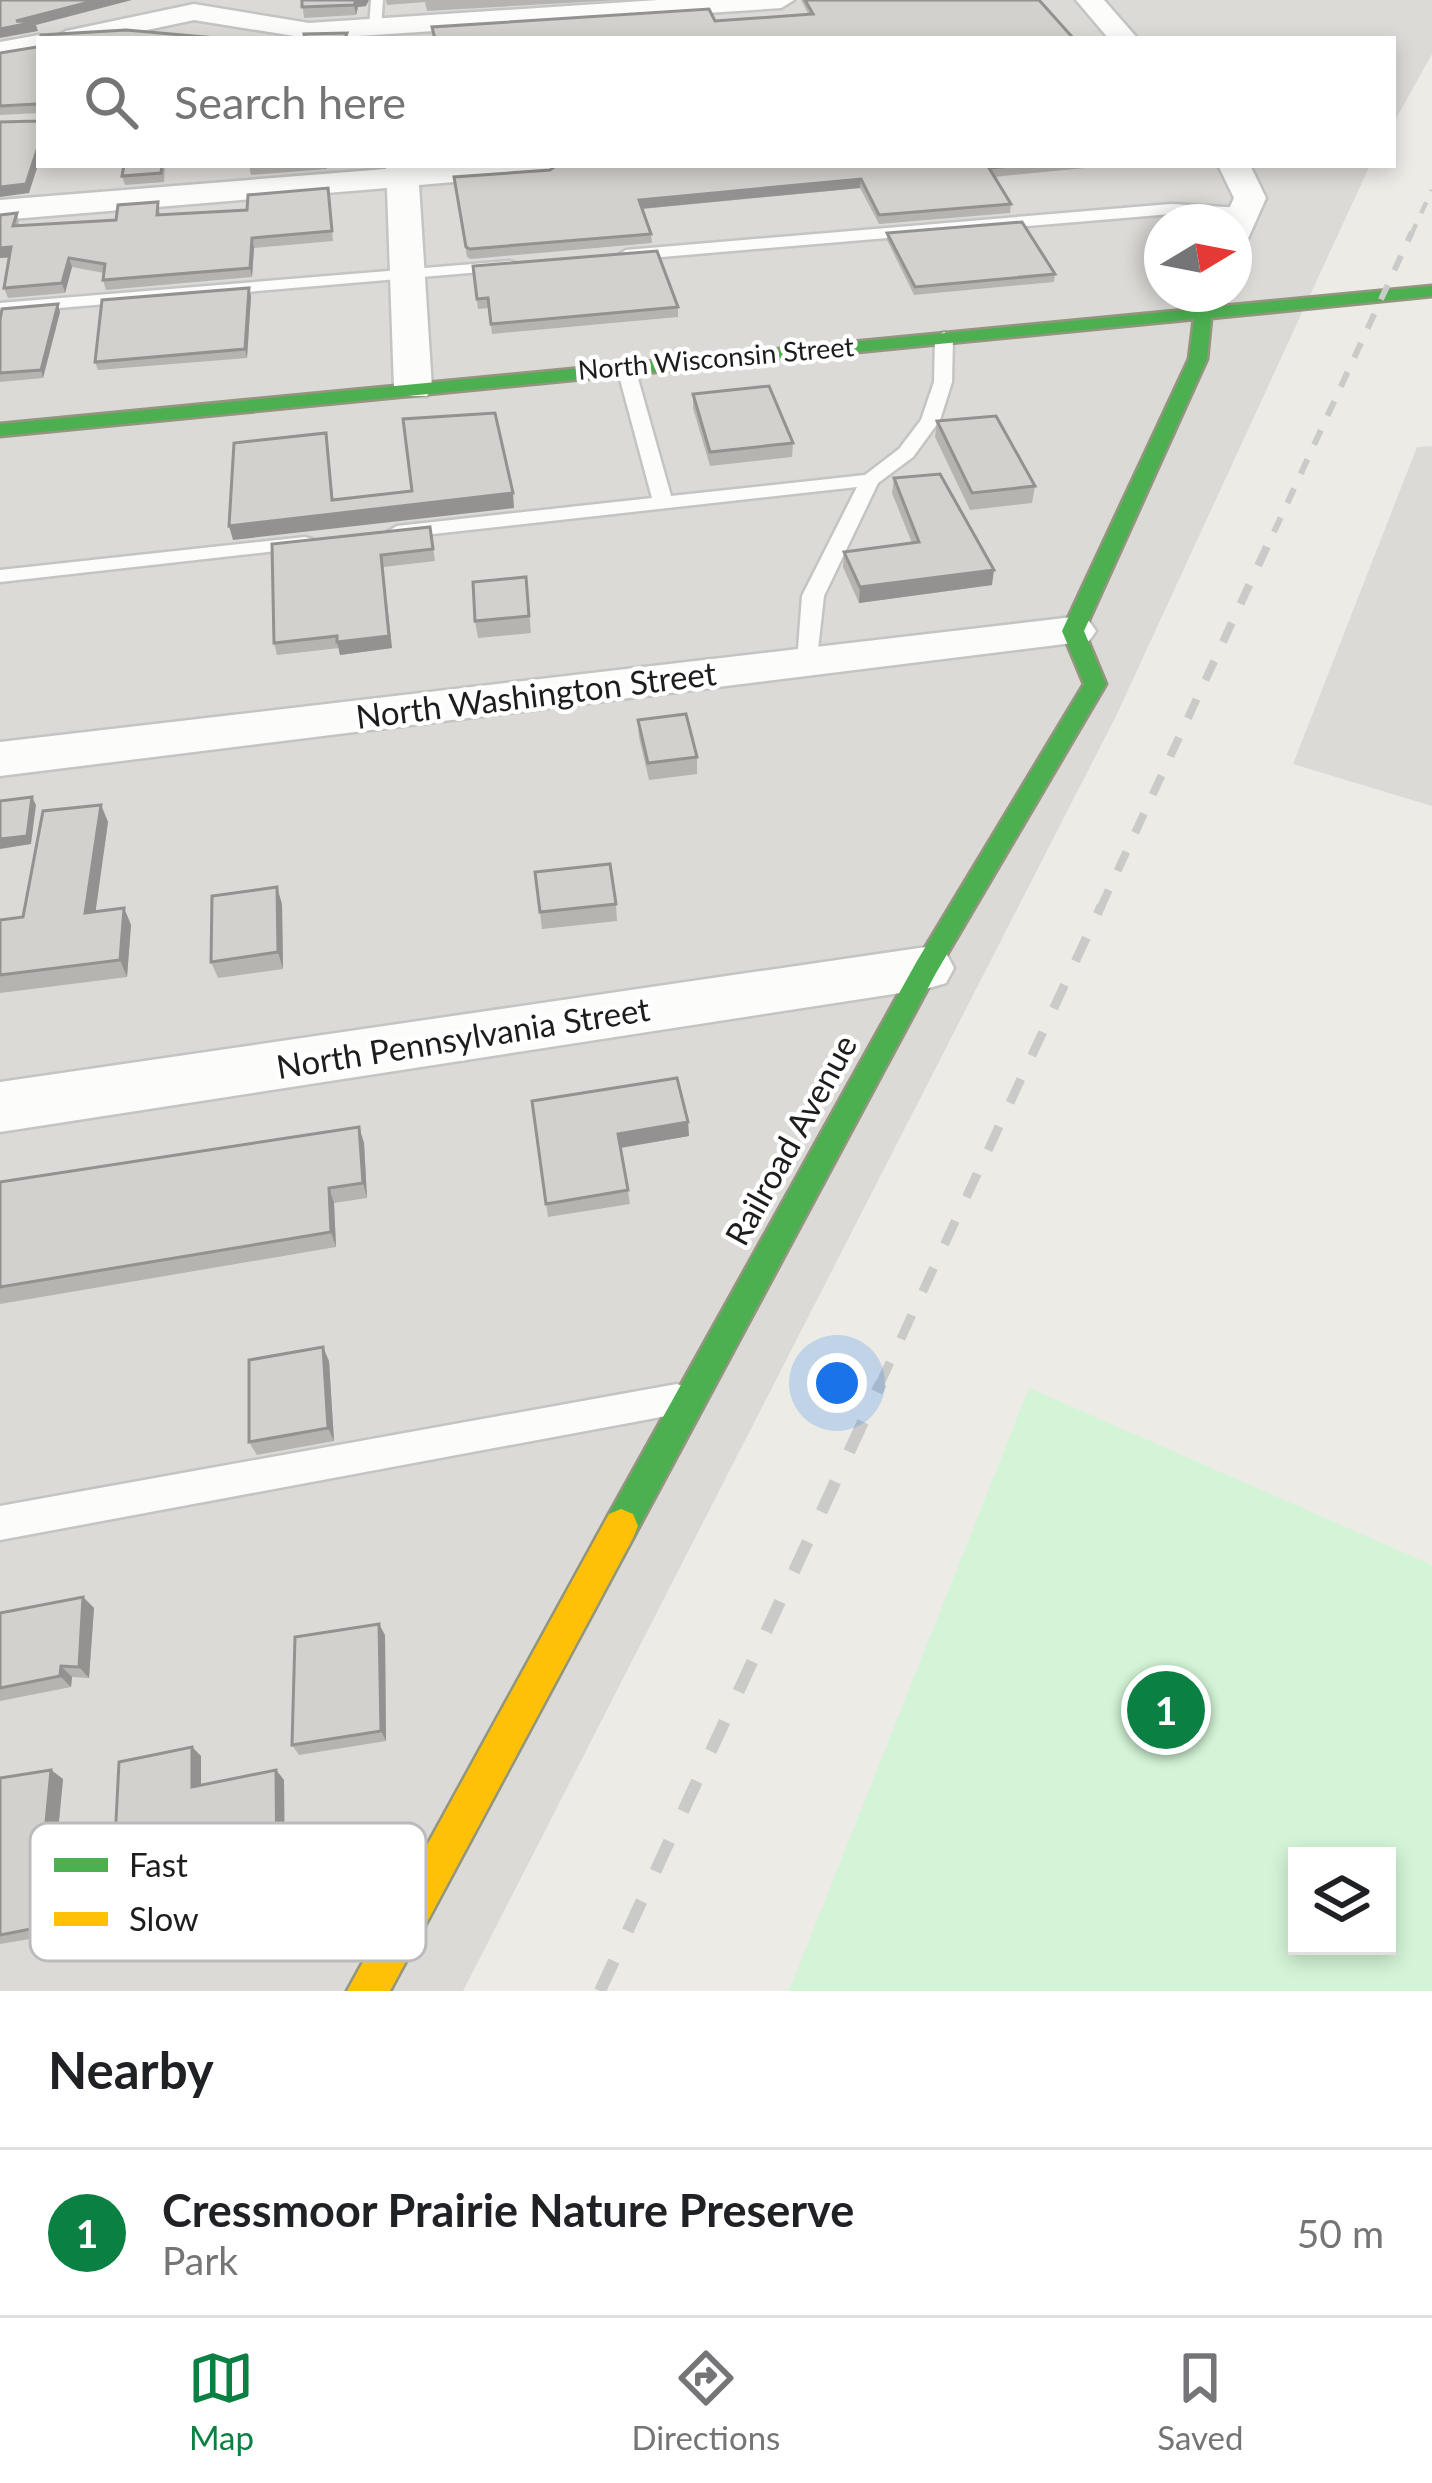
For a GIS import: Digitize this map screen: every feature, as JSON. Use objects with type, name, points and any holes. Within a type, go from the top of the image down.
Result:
[{"type":"street","points":[[80,36],[194,12],[224,0]]},
{"type":"street","points":[[1089,0],[1121,36]]},
{"type":"street","points":[[194,12],[261,26],[386,24],[765,1]]},
{"type":"street","points":[[0,50],[36,44]]},
{"type":"street","points":[[0,210],[476,168]]},
{"type":"street","points":[[1235,168],[1250,198],[1247,204]]},
{"type":"street","points":[[403,171],[413,388]]},
{"type":"street","name":"North Wisconsin Street","points":[[1252,301],[1432,291]]},
{"type":"street","name":"North Wisconsin Street","points":[[0,430],[944,337],[1144,311]]},
{"type":"street","points":[[1072,631],[1198,358],[1205,312]]},
{"type":"street","name":"North Washington Street","points":[[0,759],[1072,631]]},
{"type":"street","name":"Railroad Avenue","points":[[426,1884],[926,968],[1095,685],[1072,631]]},
{"type":"street","name":"North Pennsylvania Street","points":[[0,1107],[926,968]]},
{"type":"street","name":"Railroad Avenue","points":[[368,1991],[384,1961]]},
{"type":"lane","points":[[617,256],[1144,211]]},
{"type":"lane","points":[[0,308],[524,265]]},
{"type":"lane","points":[[365,536],[870,481],[899,463],[929,426],[947,374],[944,337]]},
{"type":"lane","points":[[626,368],[663,503]]},
{"type":"lane","points":[[808,662],[813,596],[870,481]]},
{"type":"lane","points":[[0,576],[319,541]]},
{"type":"lane","points":[[0,1523],[692,1396]]},
{"type":"shaded area","points":[[0,0],[1432,0],[1432,54],[1396,119],[1396,36],[36,36],[36,168],[1369,168],[1117,714],[463,1991],[0,1991]]},
{"type":"shaded area","points":[[1432,446],[1432,806],[1293,764],[1417,447]]},
{"type":"green space","points":[[1029,1388],[1432,1565],[1432,1991],[789,1991]]},
{"type":"building","points":[[0,0],[97,0],[0,29]]},
{"type":"building","points":[[302,0],[356,0],[354,5],[302,7]]},
{"type":"building","points":[[805,0],[1039,0],[1071,36],[434,36],[432,27],[709,9],[715,21],[813,14]]},
{"type":"building","points":[[126,30],[194,36],[41,36]]},
{"type":"building","points":[[347,33],[346,36],[304,34]]},
{"type":"building","points":[[36,47],[36,104],[0,106],[0,53]]},
{"type":"building","points":[[36,121],[36,153],[26,184],[0,187],[0,122]]},
{"type":"building","points":[[123,168],[162,168],[161,173],[122,176]]},
{"type":"building","points":[[989,168],[1011,204],[879,215],[861,179],[639,200],[651,234],[466,247],[454,177],[550,170]]},
{"type":"building","points":[[328,188],[332,231],[252,238],[250,268],[103,280],[105,264],[69,258],[62,283],[4,288],[11,247],[0,248],[0,215],[17,213],[13,226],[116,220],[118,205],[158,202],[157,215],[247,210],[248,195]]},
{"type":"building","points":[[1022,222],[1055,274],[915,287],[887,233]]},
{"type":"building","points":[[657,251],[678,307],[491,324],[488,298],[477,299],[473,266]]},
{"type":"building","points":[[249,288],[245,349],[95,362],[102,300]]},
{"type":"building","points":[[58,304],[41,370],[0,373],[2,309]]},
{"type":"building","points":[[769,386],[793,443],[710,452],[693,394]]},
{"type":"building","points":[[495,413],[513,493],[229,526],[234,443],[326,433],[332,500],[412,491],[403,419]]},
{"type":"building","points":[[996,416],[1035,486],[972,493],[937,421]]},
{"type":"building","points":[[940,474],[994,570],[860,587],[844,552],[919,542],[894,478]]},
{"type":"building","points":[[430,527],[433,549],[381,555],[389,636],[274,643],[272,544]]},
{"type":"building","points":[[526,577],[529,616],[475,621],[473,582]]},
{"type":"building","points":[[686,714],[697,757],[648,763],[638,720]]},
{"type":"building","points":[[32,797],[27,836],[0,839],[0,801]]},
{"type":"building","points":[[101,805],[85,913],[124,908],[120,960],[0,975],[0,920],[23,917],[43,811]]},
{"type":"building","points":[[610,864],[616,904],[540,912],[535,872]]},
{"type":"building","points":[[277,887],[278,952],[211,962],[212,896]]},
{"type":"building","points":[[677,1078],[688,1122],[618,1134],[628,1190],[546,1204],[532,1101]]},
{"type":"building","points":[[359,1127],[363,1183],[329,1188],[331,1232],[0,1287],[0,1182]]},
{"type":"building","points":[[323,1347],[328,1428],[249,1442],[249,1360]]},
{"type":"building","points":[[83,1597],[79,1667],[61,1666],[60,1676],[0,1688],[0,1613]]},
{"type":"building","points":[[379,1624],[381,1731],[292,1745],[295,1637]]},
{"type":"building","points":[[192,1747],[192,1787],[276,1770],[276,1823],[116,1823],[119,1762]]},
{"type":"building","points":[[51,1770],[46,1823],[30,1823],[30,1929],[0,1935],[0,1778]]},
{"type":"railway","points":[[1411,235],[1432,190]]},
{"type":"railway","points":[[1274,532],[1412,232]]},
{"type":"railway","points":[[1100,909],[1275,529]]},
{"type":"railway","points":[[879,1386],[1101,906]]},
{"type":"railway","points":[[600,1991],[881,1383]]},
{"type":"traffic: fast","points":[[0,430],[1432,291]]},
{"type":"traffic: fast","points":[[621,1526],[926,968],[1095,684],[1073,631],[1198,359],[1203,312]]},
{"type":"traffic: slow","points":[[426,1884],[621,1526]]},
{"type":"traffic: slow","points":[[368,1991],[384,1961]]},
{"type":"place","name":"Cressmoor Prairie Nature Preserve","points":[[1166,1710]]}]
